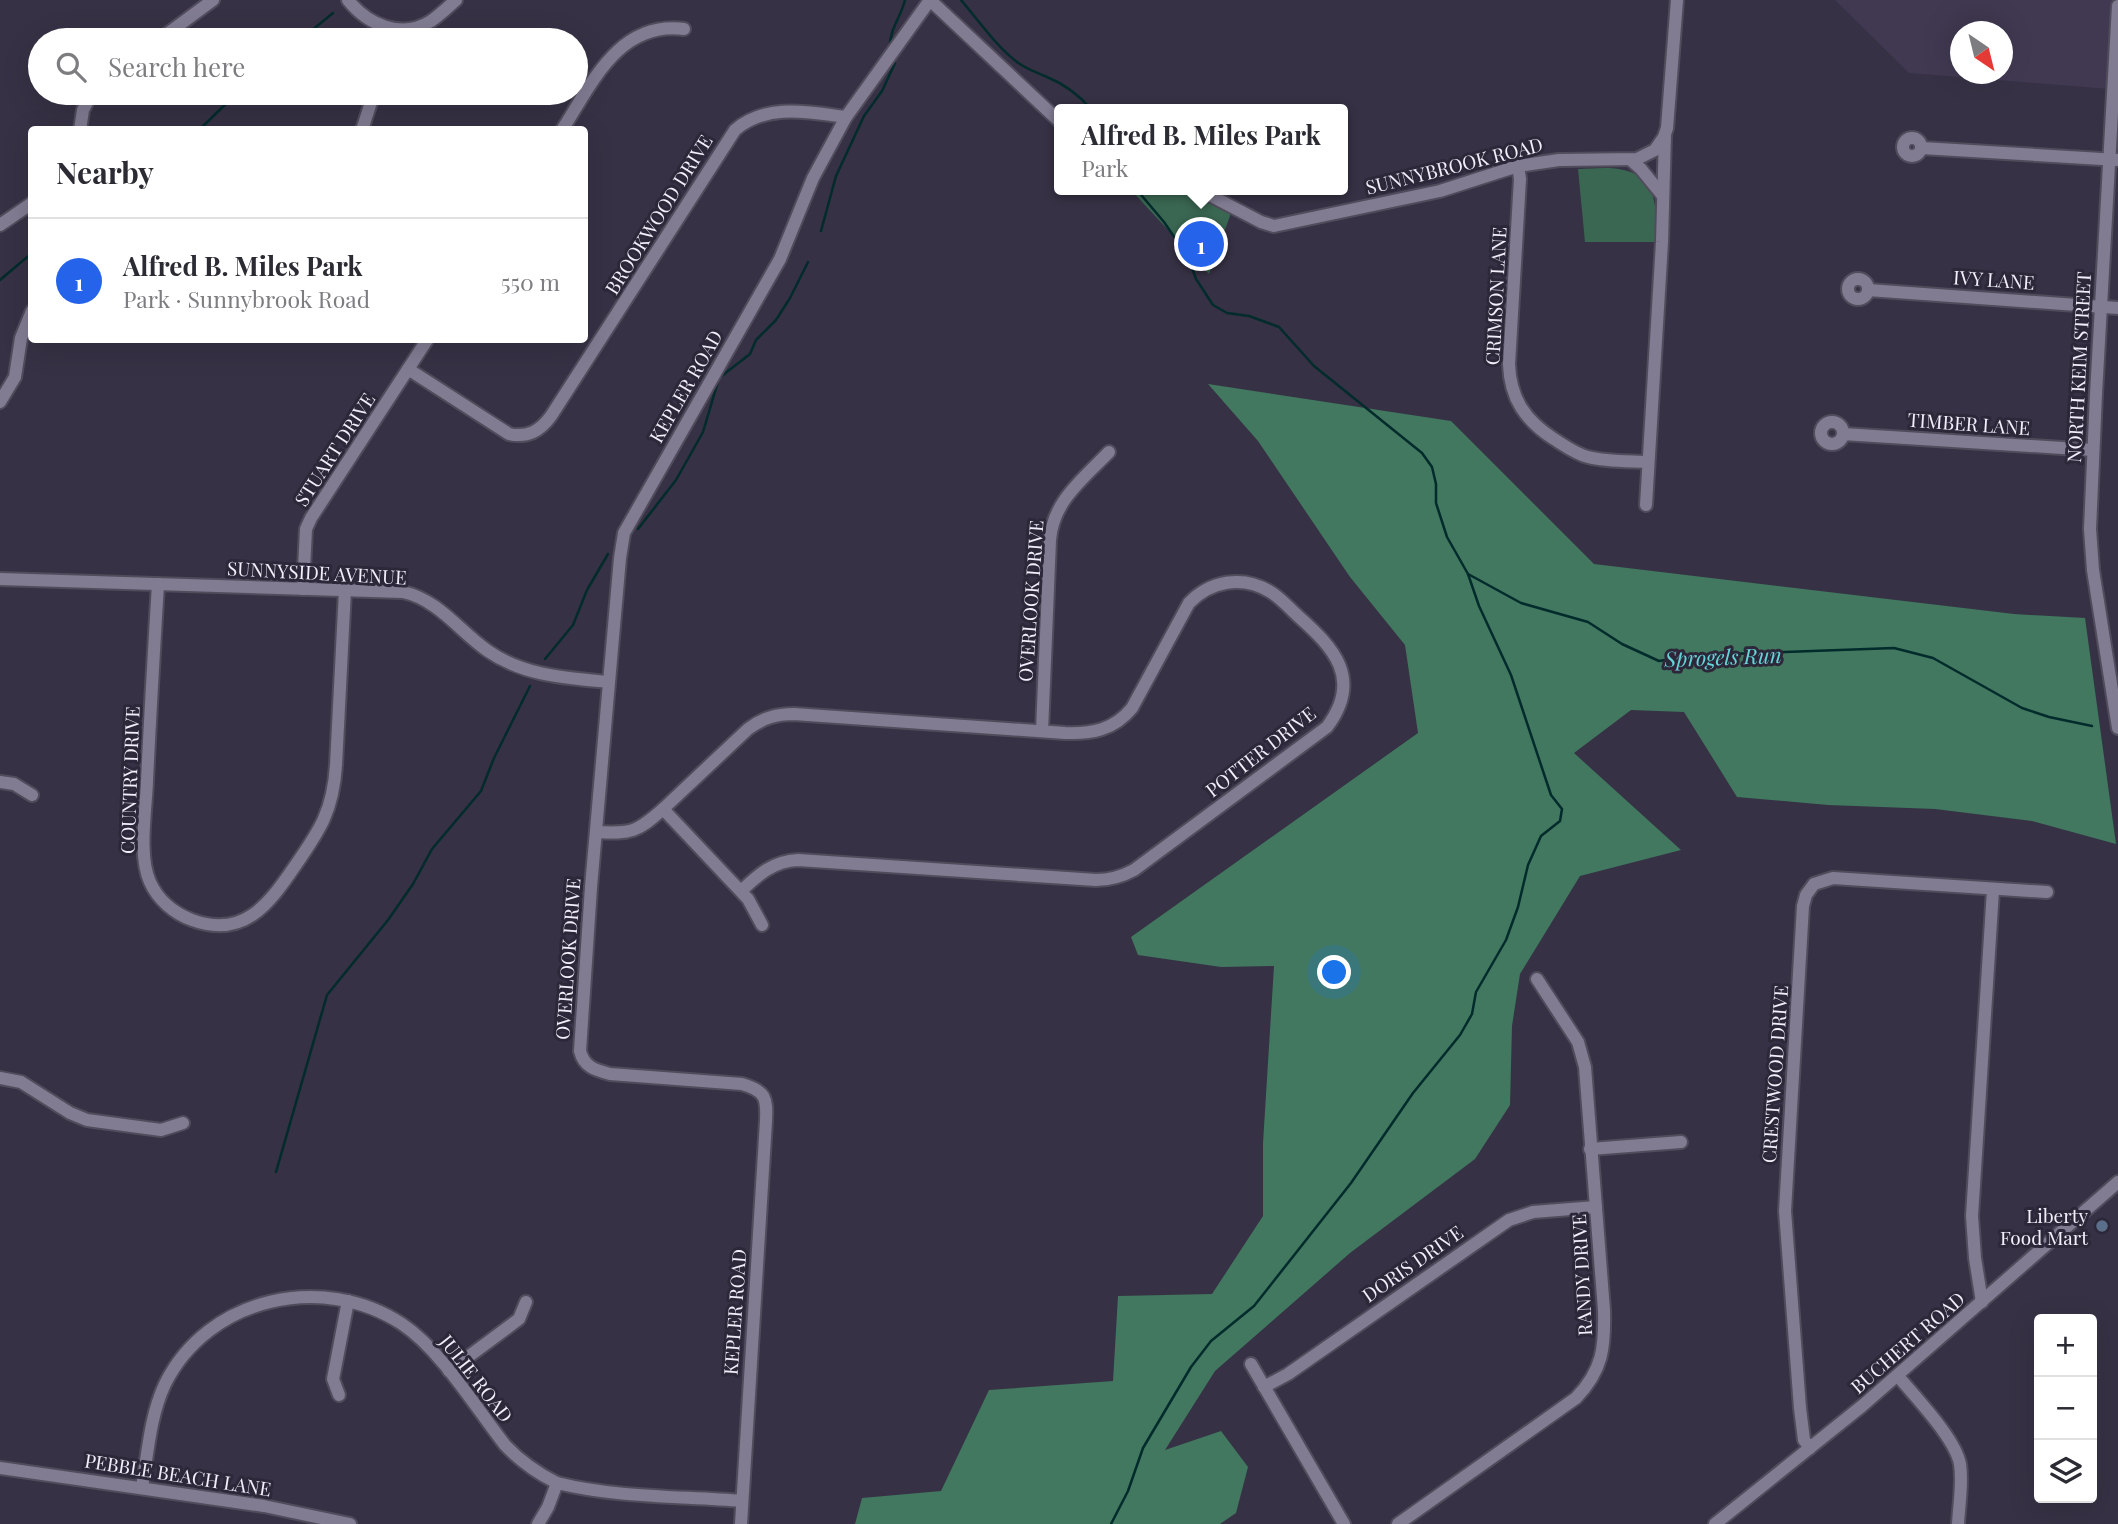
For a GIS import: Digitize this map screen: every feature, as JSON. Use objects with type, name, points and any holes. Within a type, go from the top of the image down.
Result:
[{"type":"street","points":[[175,28],[213,0]]},
{"type":"street","points":[[348,0],[363,16],[382,28]]},
{"type":"street","points":[[407,28],[431,21],[456,0]]},
{"type":"street","points":[[930,0],[1054,116]]},
{"type":"street","name":"KEPLER ROAD","points":[[596,832],[624,533],[780,259],[813,178],[846,117],[930,0]]},
{"type":"street","points":[[1646,505],[1665,134],[1669,116],[1677,0]]},
{"type":"street","name":"NORTH KEIM STREET","points":[[2118,6],[2114,160],[2101,306],[2090,529],[2093,570],[2118,728]]},
{"type":"street","points":[[588,90],[617,49],[646,32],[671,27],[684,29]]},
{"type":"street","points":[[81,126],[86,105]]},
{"type":"street","points":[[363,126],[370,105]]},
{"type":"street","points":[[565,126],[578,105]]},
{"type":"street","name":"BROOKWOOD DRIVE","points":[[408,369],[509,434],[523,435],[536,431],[543,426],[558,405],[735,130],[766,113],[792,111],[846,117]]},
{"type":"street","name":"SUNNYBROOK ROAD","points":[[1210,195],[1265,224],[1279,226],[1440,191],[1518,166],[1559,160],[1643,158],[1660,145],[1665,134]]},
{"type":"street","points":[[1922,148],[2114,160]]},
{"type":"street","points":[[1631,160],[1663,196]]},
{"type":"street","name":"CRIMSON LANE","points":[[1518,166],[1520,179],[1509,364],[1510,383],[1515,398],[1534,425],[1580,454],[1603,459],[1648,462]]},
{"type":"street","points":[[0,225],[28,206]]},
{"type":"street","name":"IVY LANE","points":[[1868,290],[2118,308]]},
{"type":"street","points":[[0,402],[15,377],[21,338],[28,321]]},
{"type":"street","name":"STUART DRIVE","points":[[303,589],[306,528],[425,343]]},
{"type":"street","name":"TIMBER LANE","points":[[1843,435],[2093,450]]},
{"type":"street","name":"OVERLOOK DRIVE","points":[[1042,731],[1053,520],[1062,501],[1109,453]]},
{"type":"street","name":"SUNNYSIDE AVENUE","points":[[0,579],[388,591],[414,595],[445,614],[486,650],[512,664],[537,673],[608,682]]},
{"type":"street","name":"POTTER DRIVE","points":[[596,832],[636,830],[748,729],[774,716],[794,714],[1086,734],[1105,729],[1118,722],[1136,702],[1186,607],[1203,591],[1224,583],[1254,584],[1274,594],[1327,643],[1337,659],[1343,677],[1342,696],[1336,714],[1321,733],[1134,870],[1119,877],[1096,880],[798,860],[780,862],[767,869],[741,891]]},
{"type":"street","name":"COUNTRY DRIVE","points":[[158,584],[145,866],[153,889],[165,903],[188,919],[210,924],[233,923],[267,904],[313,839],[329,810],[337,765],[345,590]]},
{"type":"street","points":[[0,782],[15,784],[32,795]]},
{"type":"street","points":[[663,808],[741,891],[754,908],[762,925]]},
{"type":"street","name":"OVERLOOK DRIVE","points":[[596,832],[581,1018],[580,1051],[583,1060],[590,1068],[610,1074],[742,1084],[759,1090],[766,1103]]},
{"type":"street","name":"CRESTWOOD DRIVE","points":[[1810,1448],[1804,1440],[1800,1408],[1785,1211],[1803,906],[1806,895],[1814,884],[1833,878],[2047,892]]},
{"type":"street","points":[[1982,1302],[1972,1216],[1993,890]]},
{"type":"street","name":"RANDY DRIVE","points":[[1398,1524],[1562,1410],[1590,1381],[1601,1360],[1605,1342],[1585,1067],[1578,1042],[1537,979]]},
{"type":"street","points":[[0,1078],[21,1083],[70,1114],[87,1120],[161,1130],[183,1124]]},
{"type":"street","name":"KEPLER ROAD","points":[[741,1524],[766,1103]]},
{"type":"street","points":[[1590,1149],[1681,1142]]},
{"type":"street","name":"BUCHERT ROAD","points":[[1718,1523],[1898,1376],[2118,1182]]},
{"type":"street","name":"DORIS DRIVE","points":[[1264,1387],[1288,1374],[1515,1216],[1597,1207]]},
{"type":"street","name":"JULIE ROAD","points":[[142,1487],[159,1399],[180,1359],[205,1332],[242,1310],[269,1301],[297,1297],[348,1301],[382,1313],[402,1324],[430,1347],[517,1458],[557,1483]]},
{"type":"street","points":[[339,1395],[333,1379],[348,1301]]},
{"type":"street","points":[[449,1371],[519,1319],[526,1301]]},
{"type":"street","points":[[1251,1364],[1344,1524]]},
{"type":"street","points":[[1898,1376],[1947,1437],[1958,1456],[1961,1474],[1958,1524]]},
{"type":"street","name":"PEBBLE BEACH LANE","points":[[0,1468],[264,1506],[350,1524]]},
{"type":"street","points":[[538,1524],[557,1483],[650,1497],[742,1501]]},
{"type":"shaded area","points":[[1835,0],[2114,0],[2109,89],[2013,81],[2013,21],[1950,21],[1950,76],[1909,73]]},
{"type":"green space","points":[[1578,169],[1621,169],[1644,180],[1654,200],[1655,242],[1585,242]]},
{"type":"green space","points":[[1136,195],[1197,195],[1231,213],[1209,274]]},
{"type":"green space","points":[[1208,384],[1451,421],[1594,564],[2014,614],[2085,618],[2116,844],[2032,821],[1935,809],[1828,805],[1737,797],[1684,712],[1631,710],[1574,753],[1681,850],[1580,876],[1520,974],[1512,1026],[1510,1105],[1475,1159],[1350,1253],[1215,1371],[1165,1450],[1221,1431],[1248,1467],[1236,1513],[1220,1524],[855,1524],[862,1498],[941,1491],[989,1390],[1113,1381],[1118,1296],[1212,1294],[1263,1216],[1263,1143],[1274,966],[1221,967],[1138,955],[1131,937],[1418,733],[1405,645],[1350,577],[1258,441]]},
{"type":"waterway","points":[[890,46],[905,0]]},
{"type":"waterway","name":"Sprogels Run","points":[[961,0],[1009,55],[1024,67],[1065,87],[1086,104]]},
{"type":"waterway","points":[[315,28],[333,13]]},
{"type":"waterway","points":[[821,231],[836,176],[864,116],[882,91],[895,63],[894,59]]},
{"type":"waterway","points":[[203,126],[225,105]]},
{"type":"waterway","name":"Sprogels Run","points":[[1141,195],[1188,257],[1196,279],[1213,305],[1227,313],[1249,316],[1279,327],[1314,366],[1422,453],[1432,467],[1436,503],[1447,537],[1468,574],[1521,603],[1588,622],[1622,644],[1659,661],[1729,654],[1894,648],[1933,658],[2022,708],[2092,726]]},
{"type":"waterway","points":[[0,280],[28,256]]},
{"type":"waterway","points":[[638,529],[676,480],[703,432],[719,378],[750,354],[756,340],[776,320],[790,298],[808,262]]},
{"type":"waterway","points":[[545,659],[573,625],[587,590],[608,554]]},
{"type":"waterway","points":[[1111,1524],[1128,1491],[1143,1448],[1191,1367],[1211,1341],[1254,1306],[1351,1183],[1413,1093],[1460,1035],[1472,1014],[1476,992],[1506,940],[1518,907],[1528,865],[1541,836],[1560,821],[1562,809],[1551,795],[1511,675],[1479,606],[1468,574]]},
{"type":"waterway","points":[[276,1172],[327,995],[388,920],[413,884],[432,849],[481,791],[494,758],[530,686]]},
{"type":"place","name":"Alfred B. Miles Park","points":[[1201,244]]},
{"type":"place","name":"Liberty Food Mart","points":[[2102,1226]]}]
